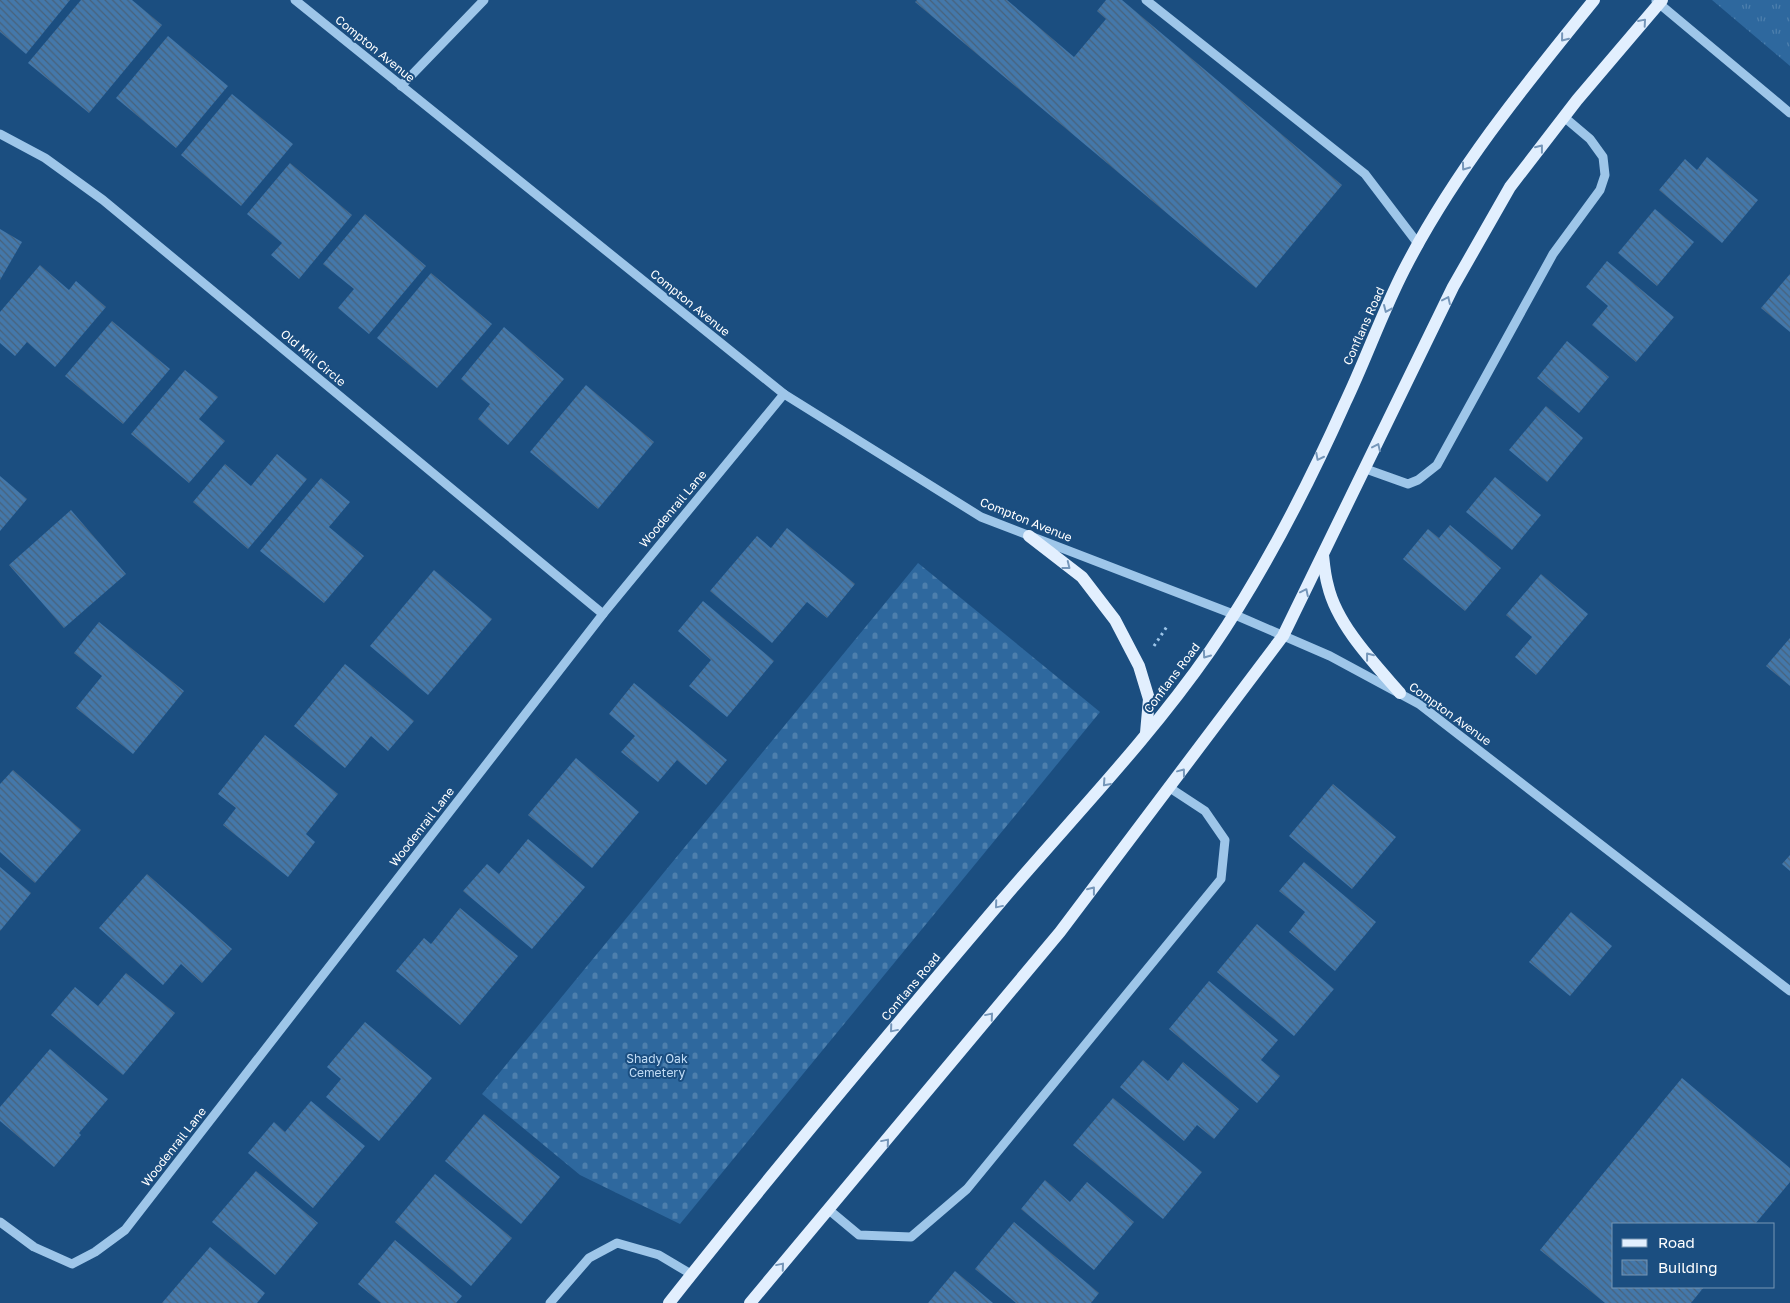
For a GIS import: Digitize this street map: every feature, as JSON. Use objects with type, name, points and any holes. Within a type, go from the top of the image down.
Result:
[{"type":"main road","name":"Conflans Road","points":[[668,1303],[789,1152],[1000,902],[1123,764],[1209,651],[1284,526],[1345,405],[1404,270],[1460,174],[1523,89],[1594,0]]},
{"type":"main road","points":[[750,1303],[1060,932],[1283,636],[1453,287],[1510,187],[1658,1]]},
{"type":"main road","points":[[1029,536],[1082,577],[1115,620],[1139,666],[1149,699],[1146,734]]},
{"type":"main road","points":[[1323,555],[1328,587],[1340,614],[1367,655],[1400,693]]},
{"type":"street","name":"Compton Avenue","points":[[294,0],[784,394],[980,517],[1232,614],[1330,656],[1400,693],[1442,722],[1790,991]]},
{"type":"street","points":[[401,86],[484,0]]},
{"type":"street","points":[[1146,0],[1365,174],[1419,245]]},
{"type":"street","points":[[1658,1],[1790,113]]},
{"type":"street","points":[[1366,469],[1408,484],[1418,480],[1437,465],[1553,254],[1600,190],[1606,175],[1603,157],[1590,139],[1564,117]]},
{"type":"street","name":"Old Mill Circle","points":[[0,134],[45,158],[103,200],[603,614]]},
{"type":"street","name":"Woodenrail Lane","points":[[0,1222],[34,1247],[72,1264],[95,1252],[125,1230],[603,614],[784,394]]},
{"type":"street","points":[[829,1210],[859,1235],[911,1237],[967,1189],[1221,879],[1225,840],[1205,811],[1170,788]]},
{"type":"street","points":[[550,1303],[589,1258],[617,1243],[659,1255],[691,1274]]},
{"type":"path","points":[[1153,647],[1168,626]]},
{"type":"green space","points":[[1712,0],[1790,0],[1790,66]]},
{"type":"green space","name":"Shady Oak Cemetery","points":[[918,563],[1100,712],[680,1224],[580,1175],[482,1094]]},
{"type":"building","points":[[0,0],[70,0],[26,54],[0,32]]},
{"type":"building","points":[[81,0],[132,0],[162,25],[89,113],[28,63]]},
{"type":"building","points":[[917,0],[1007,0],[1074,57],[1106,19],[1097,11],[1106,0],[1122,0],[1342,185],[1256,288],[915,2]]},
{"type":"building","points":[[168,36],[228,86],[176,148],[116,98]]},
{"type":"building","points":[[232,94],[293,144],[241,206],[181,155]]},
{"type":"building","points":[[1707,157],[1758,200],[1722,243],[1659,190],[1685,159],[1697,170]]},
{"type":"building","points":[[290,163],[352,215],[299,279],[271,255],[282,243],[247,214]]},
{"type":"building","points":[[1655,209],[1694,242],[1657,286],[1618,253]]},
{"type":"building","points":[[365,214],[426,266],[369,334],[338,308],[354,289],[323,264]]},
{"type":"building","points":[[0,229],[22,242],[0,280]]},
{"type":"building","points":[[1607,261],[1674,317],[1636,362],[1592,325],[1608,306],[1586,287]]},
{"type":"building","points":[[40,265],[69,290],[76,281],[106,307],[55,367],[27,342],[15,356],[0,343],[0,312]]},
{"type":"building","points":[[431,273],[492,324],[437,388],[377,338]]},
{"type":"building","points":[[1790,274],[1790,332],[1761,308]]},
{"type":"building","points":[[112,321],[170,369],[123,424],[65,376]]},
{"type":"building","points":[[504,327],[564,379],[508,445],[478,419],[490,404],[461,379]]},
{"type":"building","points":[[1567,341],[1609,377],[1579,413],[1537,378]]},
{"type":"building","points":[[185,370],[218,397],[199,419],[225,441],[189,483],[131,434]]},
{"type":"building","points":[[586,385],[654,442],[598,509],[530,452]]},
{"type":"building","points":[[1546,406],[1583,438],[1547,482],[1509,450]]},
{"type":"building","points":[[277,454],[307,479],[248,549],[193,502],[225,464],[251,486]]},
{"type":"building","points":[[0,476],[27,499],[0,531]]},
{"type":"building","points":[[1495,477],[1541,515],[1512,550],[1466,512]]},
{"type":"building","points":[[321,478],[350,502],[329,527],[364,556],[324,603],[260,551]]},
{"type":"building","points":[[71,510],[126,574],[64,628],[9,565]]},
{"type":"building","points":[[1450,525],[1501,568],[1465,611],[1403,559],[1428,529],[1439,538]]},
{"type":"building","points":[[787,528],[855,584],[827,618],[807,602],[772,643],[710,591],[757,536],[771,548]]},
{"type":"building","points":[[434,570],[492,619],[428,695],[370,646]]},
{"type":"building","points":[[1541,574],[1588,614],[1536,675],[1515,657],[1532,637],[1506,615]]},
{"type":"building","points":[[703,601],[774,661],[727,717],[689,686],[711,660],[678,631]]},
{"type":"building","points":[[99,622],[184,691],[133,754],[76,708],[102,676],[74,653]]},
{"type":"building","points":[[1790,638],[1790,686],[1766,666]]},
{"type":"building","points":[[345,664],[414,721],[388,751],[371,736],[345,768],[294,726]]},
{"type":"building","points":[[634,683],[727,760],[706,785],[677,760],[658,782],[621,752],[635,736],[609,714]]},
{"type":"building","points":[[265,735],[338,794],[306,834],[315,842],[288,877],[223,825],[236,808],[218,794]]},
{"type":"building","points":[[576,758],[639,812],[592,868],[528,815]]},
{"type":"building","points":[[13,770],[81,830],[35,883],[0,852],[0,784]]},
{"type":"building","points":[[1333,784],[1396,837],[1352,889],[1289,836]]},
{"type":"building","points":[[528,839],[585,887],[532,949],[463,891],[487,864],[499,874]]},
{"type":"building","points":[[1790,855],[1790,871],[1782,864]]},
{"type":"building","points":[[1304,862],[1376,922],[1335,971],[1289,932],[1305,912],[1279,891]]},
{"type":"building","points":[[0,867],[31,893],[0,931]]},
{"type":"building","points":[[147,874],[232,949],[202,983],[181,964],[163,985],[99,928]]},
{"type":"building","points":[[460,908],[518,956],[460,1025],[396,971],[424,938],[431,944]]},
{"type":"building","points":[[1571,912],[1612,946],[1570,996],[1529,962]]},
{"type":"building","points":[[1257,924],[1334,989],[1294,1036],[1217,972]]},
{"type":"building","points":[[126,973],[175,1013],[123,1075],[51,1015],[75,987],[98,1006]]},
{"type":"building","points":[[1209,981],[1278,1040],[1261,1060],[1280,1076],[1257,1103],[1169,1029]]},
{"type":"building","points":[[365,1022],[432,1078],[379,1141],[326,1097],[341,1079],[327,1067]]},
{"type":"building","points":[[50,1049],[108,1099],[79,1133],[81,1135],[54,1167],[0,1121],[0,1107]]},
{"type":"building","points":[[1143,1060],[1168,1081],[1183,1062],[1239,1109],[1214,1139],[1197,1125],[1184,1141],[1120,1087]]},
{"type":"building","points":[[1682,1078],[1790,1168],[1790,1182],[1756,1223],[1612,1223],[1612,1288],[1703,1288],[1691,1303],[1605,1303],[1540,1250]]},
{"type":"building","points":[[1113,1098],[1202,1172],[1163,1219],[1073,1145]]},
{"type":"building","points":[[311,1101],[365,1146],[313,1208],[248,1153],[274,1122],[285,1132]]},
{"type":"building","points":[[484,1114],[560,1177],[521,1224],[445,1161]]},
{"type":"building","points":[[256,1171],[318,1223],[275,1275],[212,1222]]},
{"type":"building","points":[[435,1174],[512,1238],[471,1286],[395,1222]]},
{"type":"building","points":[[1045,1180],[1070,1202],[1087,1182],[1134,1222],[1094,1270],[1021,1209]]},
{"type":"building","points":[[1014,1222],[1099,1293],[1091,1303],[1016,1303],[975,1269]]},
{"type":"building","points":[[395,1240],[462,1296],[456,1303],[381,1303],[358,1284]]},
{"type":"building","points":[[210,1247],[265,1293],[257,1303],[162,1303]]},
{"type":"building","points":[[955,1271],[993,1303],[928,1303]]}]
